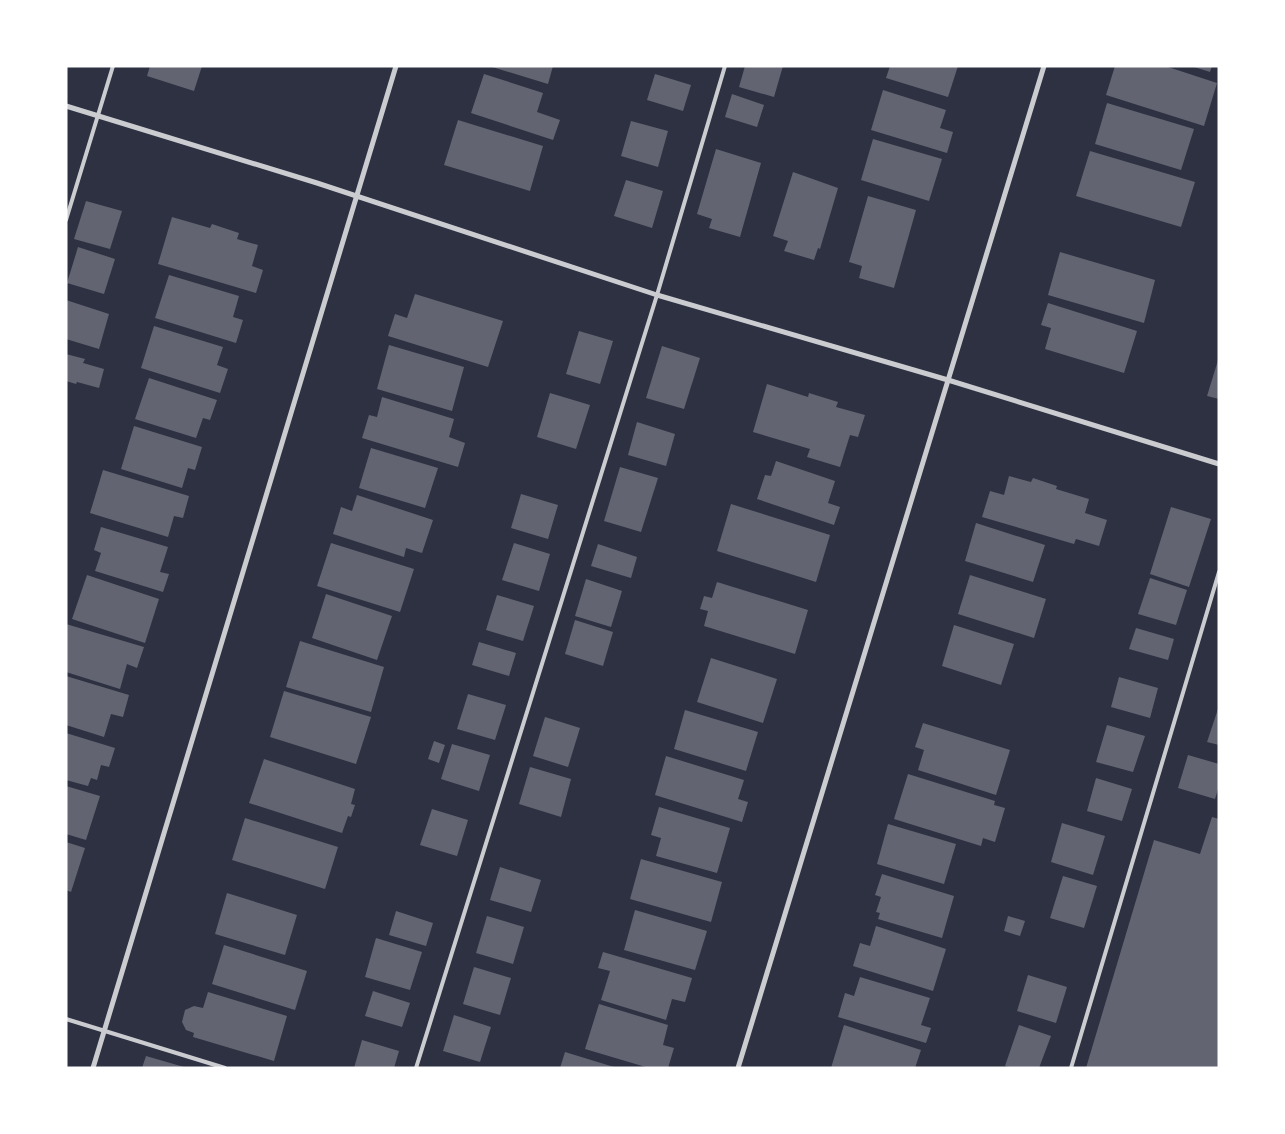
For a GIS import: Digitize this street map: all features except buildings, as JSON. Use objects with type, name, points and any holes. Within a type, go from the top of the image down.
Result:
[{"type":"street","points":[[93,1068],[396,66]]},
{"type":"street","points":[[738,1068],[1044,66]]},
{"type":"street","points":[[66,106],[356,196],[657,295],[948,380],[1219,464]]},
{"type":"lane","points":[[66,220],[113,66]]},
{"type":"lane","points":[[416,1068],[657,295],[725,66]]},
{"type":"lane","points":[[1071,1068],[1219,572]]},
{"type":"lane","points":[[66,1018],[225,1068]]}]
